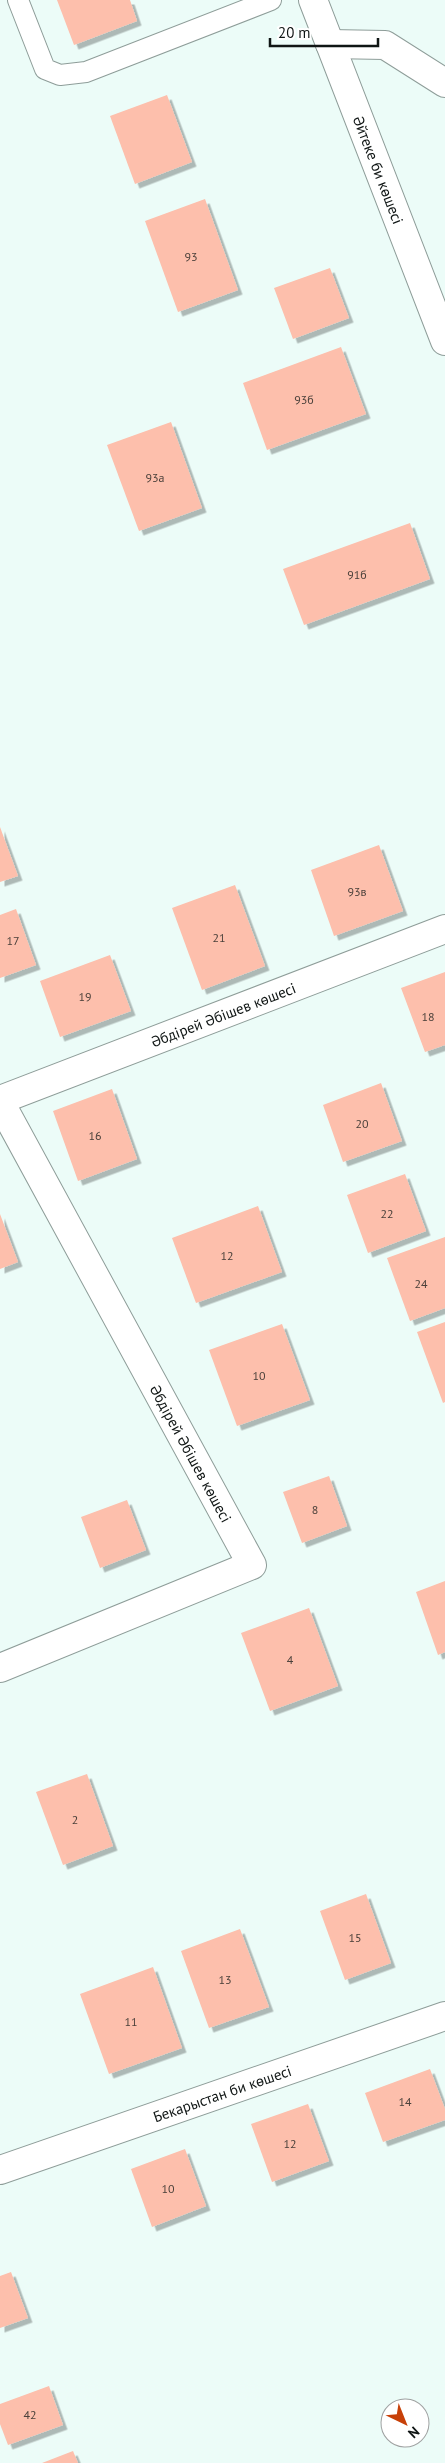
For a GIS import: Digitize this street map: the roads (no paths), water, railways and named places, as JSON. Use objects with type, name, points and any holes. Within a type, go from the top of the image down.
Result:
[{"type":"street","name":"Әйтеке би көшесі","points":[[314,0],[445,340]]},
{"type":"street","points":[[330,44],[385,45],[445,83]]},
{"type":"street","name":"Әбдірей Әбішев көшесі","points":[[0,1668],[252,1565],[0,1101],[445,929]]},
{"type":"street","name":"Бекарыстан би көшесі","points":[[0,2170],[445,2016]]},
{"type":"lane","points":[[18,0],[45,69],[60,75],[86,72],[271,0]]}]
